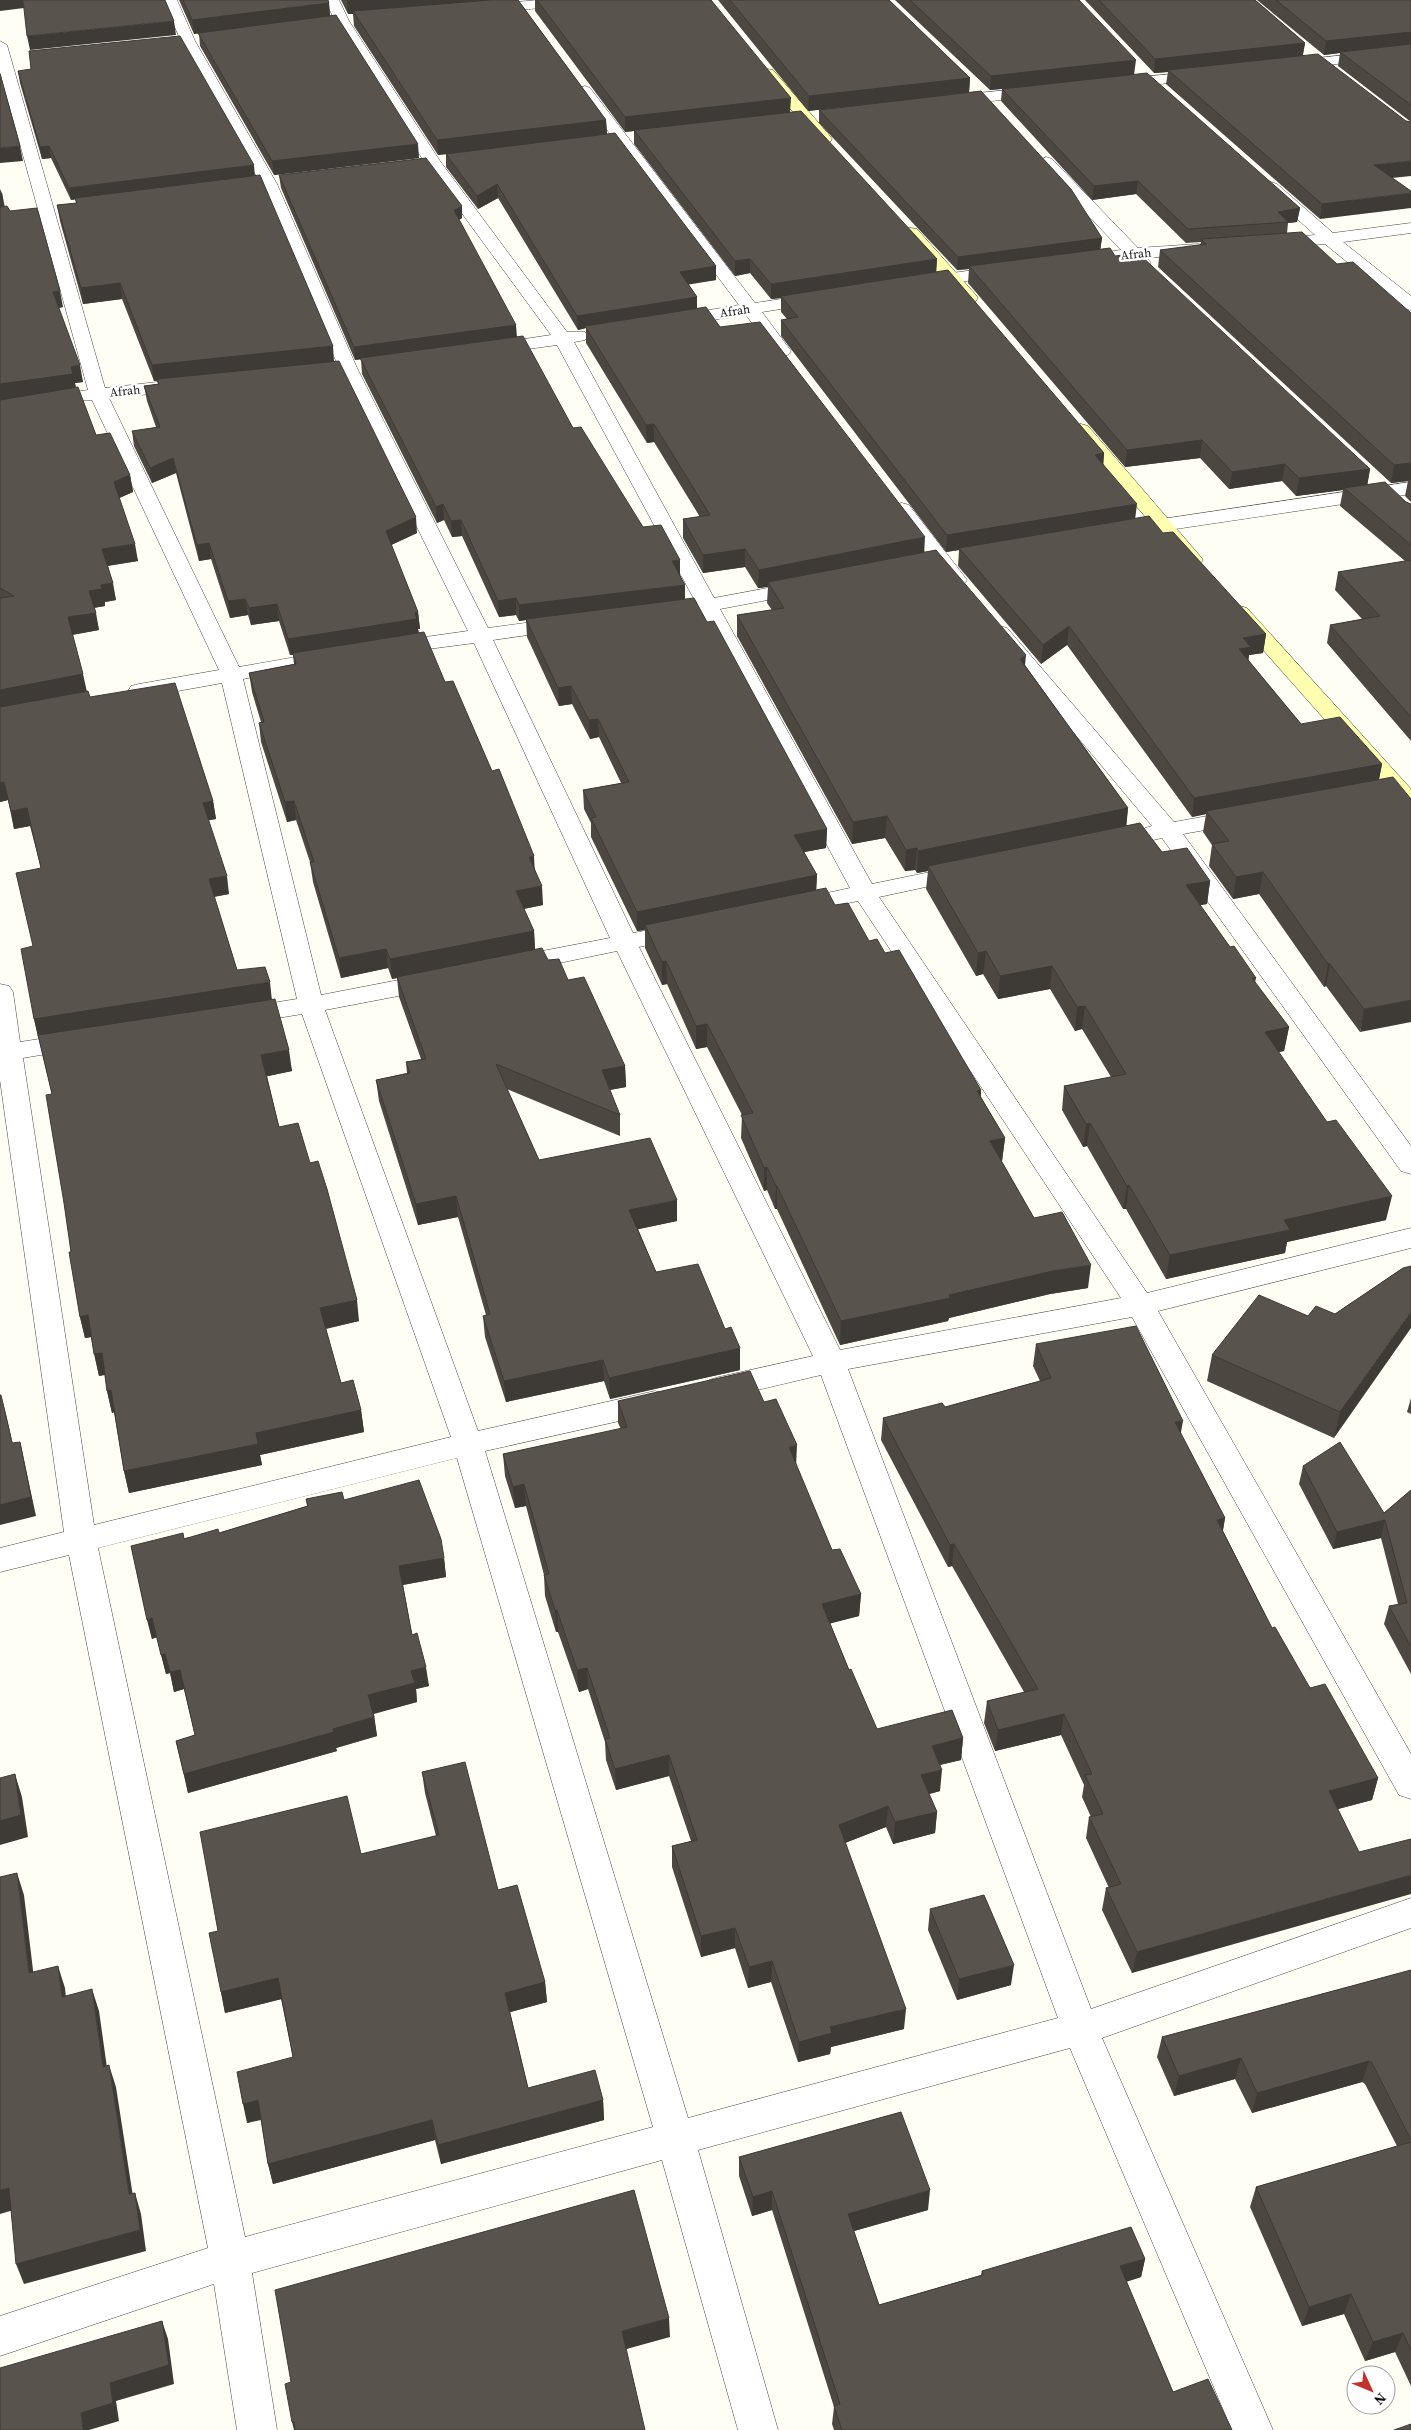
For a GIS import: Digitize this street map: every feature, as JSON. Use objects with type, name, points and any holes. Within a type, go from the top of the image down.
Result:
[{"type":"street","points":[[170,0],[188,40],[269,184],[348,368],[480,634],[625,943],[831,1362],[1080,2029],[1253,2430]]},
{"type":"street","points":[[332,0],[342,21],[433,163],[564,339],[864,892],[1140,1305],[1411,1785]]},
{"type":"street","points":[[474,10],[524,9],[585,0]]},
{"type":"street","points":[[1305,49],[1335,73]]},
{"type":"street","points":[[1270,67],[1411,52]]},
{"type":"street","points":[[5,55],[46,211],[98,394],[231,673],[311,1005],[468,1444],[676,2141],[758,2430]]},
{"type":"street","points":[[757,60],[805,119],[839,155]]},
{"type":"street","points":[[1138,67],[1166,94]]},
{"type":"street","points":[[1102,85],[1221,73]]},
{"type":"street","points":[[574,76],[792,364]]},
{"type":"street","points":[[970,83],[998,111]]},
{"type":"street","points":[[938,103],[1053,90]]},
{"type":"street","points":[[786,121],[824,117]]},
{"type":"street","points":[[1032,147],[1132,254],[1154,274]]},
{"type":"street","points":[[1262,180],[1329,239],[1411,306]]},
{"type":"street","points":[[898,220],[984,315]]},
{"type":"street","points":[[1260,244],[1329,239],[1411,228]]},
{"type":"street","name":"Afrah","points":[[1056,264],[1132,254],[1211,248]]},
{"type":"street","points":[[904,285],[1018,269]]},
{"type":"street","name":"Afrah","points":[[662,323],[837,296]]},
{"type":"street","points":[[475,351],[593,334]]},
{"type":"street","name":"Afrah","points":[[69,398],[204,383]]},
{"type":"street","points":[[1072,420],[1207,576]]},
{"type":"street","points":[[1113,532],[1392,490]]},
{"type":"street","points":[[893,498],[940,561],[972,598]]},
{"type":"street","points":[[671,610],[710,606],[825,583]]},
{"type":"street","points":[[1227,597],[1406,792]]},
{"type":"street","points":[[375,650],[585,621]]},
{"type":"street","points":[[991,621],[1168,830],[1411,1165]]},
{"type":"street","points":[[116,695],[231,673],[346,655]]},
{"type":"street","points":[[1369,793],[1406,792]]},
{"type":"street","points":[[1129,838],[1264,812]]},
{"type":"street","points":[[768,912],[982,868]]},
{"type":"street","points":[[488,970],[702,927]]},
{"type":"street","points":[[224,1018],[311,1005],[458,976]]},
{"type":"street","points":[[0,992],[5,1052],[81,1539],[230,2260],[257,2430]]},
{"type":"street","points":[[5,1052],[97,1038]]},
{"type":"street","points":[[0,1560],[468,1444],[831,1362],[1140,1305],[1411,1238]]},
{"type":"street","points":[[0,2336],[230,2260],[676,2141],[1080,2029],[1411,1914]]},
{"type":"building","points":[[23,0],[165,0],[174,21],[27,36]]},
{"type":"building","points":[[183,0],[328,0],[329,3],[192,20]]},
{"type":"building","points":[[491,0],[518,0],[606,120],[437,140],[353,11]]},
{"type":"building","points":[[537,0],[711,0],[791,98],[625,117]]},
{"type":"building","points":[[730,0],[889,0],[970,78],[809,96]]},
{"type":"building","points":[[910,0],[1079,0],[1136,60],[991,76]]},
{"type":"building","points":[[1099,0],[1255,0],[1305,43],[1155,59]]},
{"type":"building","points":[[1276,0],[1411,0],[1411,32],[1326,41]]},
{"type":"building","points":[[336,15],[418,144],[272,161],[198,33]]},
{"type":"building","points":[[180,36],[254,165],[69,188],[49,146],[40,147],[18,71],[31,69],[29,51]]},
{"type":"building","points":[[1411,44],[1411,105],[1340,52]]},
{"type":"building","points":[[1318,54],[1406,121],[1411,122],[1411,161],[1374,165],[1411,191],[1411,193],[1322,204],[1168,70]]},
{"type":"building","points":[[1147,73],[1300,208],[1278,212],[1288,222],[1188,229],[1138,181],[1094,186],[1002,89]]},
{"type":"building","points":[[0,74],[20,146],[0,148]]},
{"type":"building","points":[[981,91],[1071,189],[1102,238],[958,257],[819,110]]},
{"type":"building","points":[[801,111],[937,259],[771,284],[750,259],[735,261],[634,130]]},
{"type":"building","points":[[615,133],[716,266],[680,272],[697,297],[577,316],[497,184],[477,196],[446,154]]},
{"type":"building","points":[[426,158],[462,206],[454,210],[516,325],[354,347],[279,175]]},
{"type":"building","points":[[260,175],[333,346],[152,365],[120,283],[81,288],[57,205],[77,203],[75,198]]},
{"type":"building","points":[[7,206],[10,211],[37,208],[60,291],[53,292],[80,365],[71,367],[73,374],[0,384],[0,207]]},
{"type":"building","points":[[1302,232],[1337,264],[1353,262],[1411,313],[1411,463],[1394,465],[1160,250],[1206,244],[1201,239]]},
{"type":"building","points":[[1110,248],[1115,256],[1138,253],[1370,469],[1299,478],[1285,464],[1232,472],[1202,440],[1127,450],[969,266]]},
{"type":"building","points":[[948,270],[1104,453],[1095,455],[1137,504],[947,535],[781,320],[798,317],[781,296]]},
{"type":"building","points":[[706,307],[720,327],[760,322],[925,537],[759,570],[745,549],[703,555],[683,519],[710,515],[654,424],[646,425],[585,326]]},
{"type":"building","points":[[523,336],[573,428],[581,427],[643,527],[661,525],[680,560],[672,561],[685,585],[519,605],[516,598],[498,601],[461,520],[451,521],[443,504],[436,507],[360,358]]},
{"type":"building","points":[[339,361],[416,517],[386,531],[418,612],[415,613],[417,619],[288,639],[277,604],[249,608],[245,599],[228,601],[209,543],[197,545],[173,458],[150,468],[132,431],[160,427],[144,386],[159,384],[157,379]]},
{"type":"building","points":[[78,387],[96,435],[110,433],[130,475],[114,482],[135,544],[102,549],[113,583],[101,585],[102,589],[89,591],[96,613],[68,617],[83,674],[0,690],[0,598],[14,596],[0,588],[0,400]]},
{"type":"building","points":[[1385,482],[1406,502],[1411,504],[1411,545],[1344,488]]},
{"type":"building","points":[[1149,516],[1163,533],[1173,532],[1266,634],[1243,638],[1251,647],[1239,649],[1301,724],[1340,717],[1382,764],[1194,798],[1069,626],[1043,645],[959,548]]},
{"type":"building","points":[[936,550],[1026,655],[1020,659],[1128,808],[918,851],[917,848],[906,850],[887,816],[853,822],[737,615],[784,608],[768,582]]},
{"type":"building","points":[[1411,560],[1411,717],[1330,625],[1380,616],[1338,572]]},
{"type":"building","points":[[694,598],[707,622],[714,621],[827,829],[794,835],[817,875],[637,912],[591,818],[596,817],[583,790],[629,782],[598,719],[589,720],[571,686],[558,688],[526,619]]},
{"type":"building","points":[[424,632],[445,682],[453,681],[492,771],[499,769],[534,856],[529,857],[542,886],[516,891],[534,931],[390,959],[386,949],[339,958],[310,862],[314,862],[294,801],[285,802],[259,723],[264,722],[249,673],[296,664],[293,653]]},
{"type":"building","points":[[175,683],[213,801],[203,803],[227,876],[209,879],[237,970],[265,967],[270,982],[34,1019],[21,949],[33,946],[16,873],[41,868],[27,808],[11,811],[4,782],[0,783],[0,707],[88,691],[90,697]]},
{"type":"building","points":[[1393,777],[1411,799],[1411,1000],[1364,1009],[1330,964],[1328,964],[1263,872],[1236,877],[1212,844],[1229,841],[1206,811]]},
{"type":"building","points":[[1140,823],[1162,852],[1187,848],[1210,881],[1186,885],[1230,947],[1234,946],[1256,978],[1252,978],[1289,1027],[1265,1032],[1327,1122],[1336,1120],[1392,1196],[1284,1220],[1290,1230],[1170,1255],[1129,1185],[1127,1186],[1090,1123],[1086,1124],[1064,1086],[1126,1074],[1085,1006],[1077,1007],[1052,966],[1000,976],[986,951],[978,953],[928,866]]},
{"type":"building","points":[[826,888],[835,905],[848,903],[869,941],[877,939],[885,953],[899,950],[981,1090],[977,1091],[1005,1138],[990,1141],[1034,1218],[1062,1212],[1091,1265],[1053,1271],[949,1295],[950,1298],[841,1321],[777,1186],[767,1167],[764,1168],[741,1115],[753,1113],[707,1024],[696,1026],[666,961],[662,962],[645,925]]},
{"type":"building","points":[[542,948],[548,960],[559,959],[568,980],[584,977],[625,1066],[602,1070],[620,1115],[496,1064],[539,1160],[650,1138],[677,1200],[629,1210],[656,1272],[698,1264],[725,1329],[731,1327],[740,1348],[609,1378],[603,1360],[504,1381],[483,1316],[490,1314],[456,1196],[416,1204],[376,1080],[410,1073],[406,1062],[426,1059],[397,977]]},
{"type":"building","points":[[275,999],[289,1050],[261,1055],[279,1127],[298,1123],[310,1163],[318,1161],[327,1189],[357,1300],[320,1308],[341,1383],[353,1380],[361,1410],[256,1433],[258,1444],[124,1471],[111,1390],[107,1391],[102,1353],[94,1354],[88,1315],[80,1317],[46,1095],[52,1094],[38,1035]]},
{"type":"building","points":[[1411,1266],[1411,1312],[1340,1412],[1212,1355],[1259,1295],[1308,1316],[1316,1306],[1335,1314],[1403,1268]]},
{"type":"building","points":[[1136,1326],[1183,1421],[1175,1422],[1225,1518],[1217,1520],[1272,1628],[1275,1627],[1310,1688],[1325,1684],[1378,1778],[1329,1791],[1359,1852],[1411,1839],[1411,1875],[1137,1952],[1106,1888],[1121,1884],[1089,1817],[1103,1814],[1085,1775],[1092,1774],[1064,1714],[998,1730],[987,1701],[1038,1689],[954,1544],[950,1545],[883,1418],[942,1403],[945,1407],[1051,1378],[1036,1344]]},
{"type":"building","points":[[750,1371],[764,1402],[776,1399],[797,1445],[789,1447],[832,1550],[840,1549],[861,1594],[822,1604],[849,1670],[851,1669],[877,1729],[952,1710],[963,1738],[932,1746],[942,1770],[921,1775],[937,1812],[895,1822],[888,1806],[839,1825],[906,2009],[830,2027],[832,2033],[799,2042],[772,1961],[749,1967],[735,1928],[701,1936],[672,1846],[697,1840],[669,1755],[615,1769],[605,1739],[610,1738],[587,1668],[577,1670],[557,1610],[555,1610],[544,1575],[549,1574],[524,1484],[513,1487],[503,1454],[627,1427],[618,1401]]},
{"type":"building","points":[[0,1395],[12,1443],[20,1442],[31,1497],[0,1505]]},
{"type":"building","points":[[1340,1442],[1384,1513],[1411,1490],[1411,1647],[1389,1606],[1407,1603],[1385,1520],[1337,1532],[1303,1466]]},
{"type":"building","points":[[419,1480],[441,1539],[444,1558],[399,1566],[412,1635],[417,1633],[426,1667],[411,1671],[415,1683],[368,1695],[374,1717],[333,1729],[334,1732],[184,1774],[176,1741],[195,1735],[180,1670],[170,1672],[165,1654],[161,1655],[152,1618],[147,1620],[131,1546],[183,1533],[184,1539],[218,1529],[219,1533],[308,1506],[306,1499],[342,1492],[344,1500]]},
{"type":"building","points":[[465,1762],[498,1890],[517,1885],[545,1982],[505,1993],[528,2088],[595,2070],[603,2100],[438,2145],[432,2120],[268,2164],[258,2100],[243,2104],[237,2072],[293,2057],[278,1978],[221,1992],[209,1933],[218,1931],[200,1832],[347,1796],[361,1854],[439,1835],[422,1772]]},
{"type":"building","points":[[15,1774],[21,1815],[0,1821],[0,1778]]},
{"type":"building","points":[[17,1873],[29,1973],[58,1966],[62,1997],[92,1989],[103,2067],[109,2065],[129,2194],[135,2193],[140,2230],[16,2264],[9,2188],[0,2190],[0,1877]]},
{"type":"building","points":[[984,1895],[1014,1965],[959,1979],[930,1909]]},
{"type":"building","points":[[1411,1970],[1411,2140],[1372,2063],[1369,2061],[1257,2093],[1241,2058],[1179,2076],[1162,2037]]},
{"type":"building","points":[[901,2112],[930,2190],[848,2214],[879,2305],[983,2275],[982,2271],[1131,2227],[1145,2259],[1120,2266],[1173,2392],[1208,2379],[1232,2430],[842,2430],[834,2406],[840,2404],[772,2191],[753,2197],[739,2157]]},
{"type":"building","points":[[1411,2142],[1411,2350],[1403,2333],[1373,2342],[1351,2294],[1309,2307],[1256,2187]]},
{"type":"building","points":[[634,2190],[669,2318],[622,2331],[645,2430],[295,2430],[285,2384],[291,2382],[275,2290]]},
{"type":"building","points":[[162,2321],[169,2365],[110,2383],[113,2403],[81,2413],[83,2430],[0,2430],[0,2368]]},
{"type":"building","points":[[1411,2424],[1411,2430],[1394,2430]]}]
